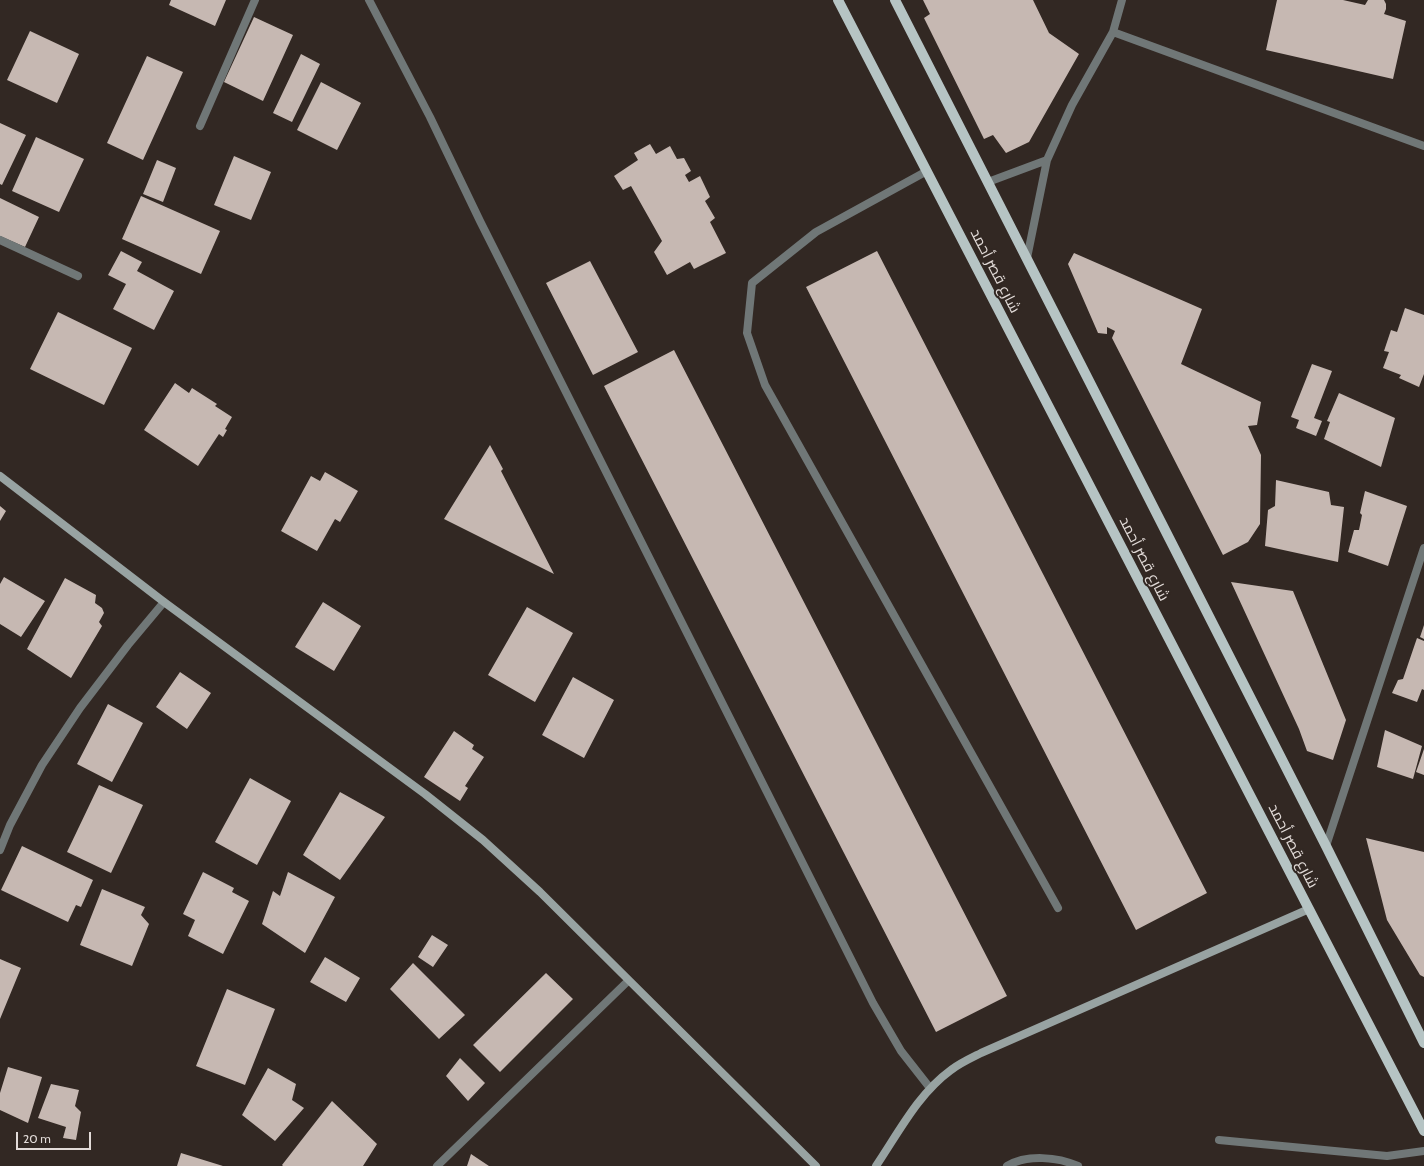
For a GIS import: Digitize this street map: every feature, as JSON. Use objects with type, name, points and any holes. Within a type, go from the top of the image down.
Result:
[{"type":"main road","name":"شارع قصر أحمد","points":[[838,0],[1424,1131]]},
{"type":"main road","name":"شارع قصر أحمد","points":[[895,0],[1423,1038]]},
{"type":"street","points":[[200,126],[255,0]]},
{"type":"street","points":[[369,0],[430,117],[494,250],[873,1003],[901,1051],[930,1088]]},
{"type":"street","points":[[1027,258],[1047,160],[1072,104],[1112,32],[1122,0]]},
{"type":"street","points":[[1112,32],[1424,146]]},
{"type":"street","points":[[988,182],[1047,160]]},
{"type":"street","points":[[927,172],[816,232],[752,282],[747,333],[765,385],[1058,908]]},
{"type":"street","points":[[0,240],[78,276]]},
{"type":"street","points":[[0,476],[164,602],[424,794],[483,840],[540,892],[816,1166]]},
{"type":"street","points":[[1326,846],[1424,548]]},
{"type":"street","points":[[0,850],[10,825],[42,765],[80,708],[128,645],[164,602]]},
{"type":"street","points":[[876,1166],[919,1100],[930,1088],[952,1069],[980,1053],[1309,909]]},
{"type":"street","points":[[437,1166],[628,981]]},
{"type":"street","points":[[1219,1140],[1387,1156],[1424,1151]]},
{"type":"street","points":[[1007,1166],[1028,1158],[1051,1159],[1078,1166]]},
{"type":"building","points":[[171,0],[226,0],[215,26],[169,5]]},
{"type":"building","points":[[923,0],[1033,0],[1049,33],[1079,54],[1029,142],[1006,153],[993,135],[984,139],[924,18],[930,14]]},
{"type":"building","points":[[1277,0],[1343,0],[1365,5],[1368,0],[1384,0],[1386,9],[1384,14],[1406,21],[1393,79],[1266,50]]},
{"type":"building","points":[[254,17],[293,35],[263,101],[224,82]]},
{"type":"building","points":[[30,31],[79,54],[57,103],[7,80]]},
{"type":"building","points":[[301,54],[320,64],[292,122],[273,113]]},
{"type":"building","points":[[147,56],[183,72],[143,160],[107,143]]},
{"type":"building","points":[[321,82],[361,103],[337,150],[297,130]]},
{"type":"building","points":[[0,123],[26,135],[2,185],[0,184]]},
{"type":"building","points":[[36,137],[84,159],[59,212],[12,191]]},
{"type":"building","points":[[650,144],[656,154],[670,146],[677,159],[684,158],[691,171],[685,175],[689,182],[700,176],[710,197],[705,201],[715,218],[710,222],[726,253],[694,269],[690,262],[667,275],[654,252],[662,241],[631,186],[623,190],[614,176],[638,160],[634,153]]},
{"type":"building","points":[[234,156],[271,172],[251,220],[214,205]]},
{"type":"building","points":[[157,160],[176,168],[163,202],[143,194]]},
{"type":"building","points":[[141,196],[220,231],[201,274],[122,239]]},
{"type":"building","points":[[0,198],[39,217],[25,247],[0,236]]},
{"type":"building","points":[[121,251],[142,262],[137,271],[174,291],[154,330],[113,309],[126,284],[108,275]]},
{"type":"building","points":[[877,251],[1207,893],[1136,930],[806,287]]},
{"type":"building","points":[[1074,253],[1202,309],[1181,364],[1261,402],[1257,425],[1248,426],[1261,455],[1260,524],[1248,542],[1223,555],[1112,338],[1115,331],[1107,327],[1107,334],[1098,333],[1068,264]]},
{"type":"building","points":[[590,261],[638,352],[593,375],[546,283]]},
{"type":"building","points":[[1405,308],[1424,315],[1424,374],[1419,387],[1399,378],[1401,375],[1383,368],[1389,352],[1384,351],[1391,330],[1397,332]]},
{"type":"building","points":[[58,312],[132,348],[104,405],[30,369]]},
{"type":"building","points":[[674,350],[1007,996],[936,1032],[604,386]]},
{"type":"building","points":[[1312,364],[1332,371],[1314,418],[1322,421],[1316,436],[1296,428],[1299,420],[1291,417]]},
{"type":"building","points":[[175,383],[189,393],[192,388],[217,404],[215,406],[232,417],[225,429],[227,430],[223,437],[219,434],[198,466],[144,430]]},
{"type":"building","points":[[1339,393],[1395,418],[1381,467],[1324,439],[1330,422],[1327,421]]},
{"type":"building","points":[[490,445],[503,469],[501,471],[554,574],[444,519]]},
{"type":"building","points":[[325,472],[358,491],[340,522],[335,519],[317,551],[281,531],[311,476],[320,481]]},
{"type":"building","points":[[1276,480],[1329,492],[1331,505],[1344,507],[1338,562],[1265,546],[1268,510],[1275,506]]},
{"type":"building","points":[[1365,491],[1407,506],[1388,566],[1348,552],[1354,530],[1359,530],[1362,515],[1360,513]]},
{"type":"building","points":[[0,506],[6,511],[0,521]]},
{"type":"building","points":[[4,577],[45,601],[21,637],[0,624],[0,584]]},
{"type":"building","points":[[65,578],[96,595],[95,603],[102,608],[104,613],[99,622],[102,626],[71,678],[27,649]]},
{"type":"building","points":[[1231,582],[1293,591],[1346,720],[1333,760],[1307,751],[1299,729]]},
{"type":"building","points":[[323,602],[361,626],[334,671],[295,647]]},
{"type":"building","points":[[527,607],[573,633],[535,702],[488,675]]},
{"type":"building","points":[[1424,625],[1424,639],[1420,637]]},
{"type":"building","points":[[1417,638],[1424,641],[1424,690],[1422,689],[1417,702],[1392,693],[1398,680],[1403,679]]},
{"type":"building","points":[[180,672],[211,693],[187,729],[156,707]]},
{"type":"building","points":[[573,677],[614,700],[584,758],[542,735]]},
{"type":"building","points":[[108,704],[143,723],[112,782],[77,764]]},
{"type":"building","points":[[1385,730],[1422,746],[1413,779],[1377,767]]},
{"type":"building","points":[[454,731],[474,745],[472,749],[484,757],[465,786],[468,788],[460,801],[424,777]]},
{"type":"building","points":[[1424,749],[1424,775],[1416,772]]},
{"type":"building","points":[[250,778],[291,801],[257,865],[215,842]]},
{"type":"building","points":[[99,785],[143,805],[111,873],[67,852]]},
{"type":"building","points":[[340,792],[385,817],[340,880],[303,855]]},
{"type":"building","points":[[1366,838],[1424,852],[1424,977],[1420,975],[1387,920]]},
{"type":"building","points":[[22,846],[93,880],[81,907],[76,905],[68,922],[1,890]]},
{"type":"building","points":[[203,872],[234,888],[232,892],[249,901],[223,954],[188,936],[195,920],[183,914]]},
{"type":"building","points":[[288,872],[335,897],[305,953],[262,924],[273,891],[280,896]]},
{"type":"building","points":[[102,889],[145,907],[141,915],[149,924],[132,966],[80,945]]},
{"type":"building","points":[[432,935],[448,945],[433,967],[418,957]]},
{"type":"building","points":[[325,957],[360,978],[346,1002],[310,982]]},
{"type":"building","points":[[0,959],[21,968],[0,1019]]},
{"type":"building","points":[[413,963],[465,1015],[439,1039],[390,989]]},
{"type":"building","points":[[546,973],[573,999],[500,1072],[473,1045]]},
{"type":"building","points":[[227,989],[275,1009],[245,1085],[196,1066]]},
{"type":"building","points":[[460,1058],[485,1083],[468,1101],[446,1076]]},
{"type":"building","points":[[8,1067],[42,1077],[28,1123],[0,1110],[0,1093]]},
{"type":"building","points":[[268,1068],[296,1084],[292,1100],[304,1108],[275,1141],[242,1115]]},
{"type":"building","points":[[51,1084],[79,1090],[75,1106],[81,1112],[76,1140],[63,1138],[66,1127],[38,1118]]},
{"type":"building","points":[[332,1101],[377,1144],[363,1166],[283,1166],[282,1165]]},
{"type":"building","points":[[181,1153],[223,1166],[177,1166]]},
{"type":"building","points":[[471,1154],[489,1166],[467,1166]]}]
